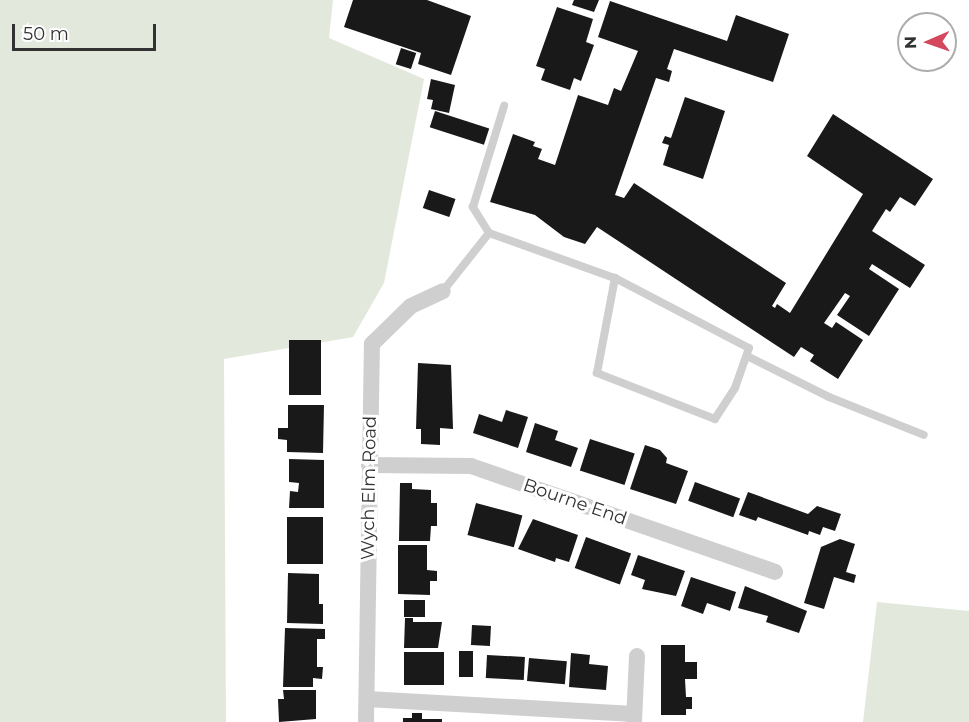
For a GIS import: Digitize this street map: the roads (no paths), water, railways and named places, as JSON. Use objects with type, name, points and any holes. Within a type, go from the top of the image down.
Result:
[{"type":"street","name":"Wych Elm Road","points":[[366,722],[372,344],[411,306],[443,291]]},
{"type":"street","name":"Bourne End","points":[[369,465],[471,466],[775,572]]},
{"type":"street","points":[[367,699],[634,718],[637,656]]},
{"type":"lane","points":[[504,106],[473,207],[489,233],[615,278],[749,348],[735,388],[714,420],[597,373],[615,278]]},
{"type":"lane","points":[[443,291],[489,233]]},
{"type":"lane","points":[[747,356],[829,397],[924,435]]}]
